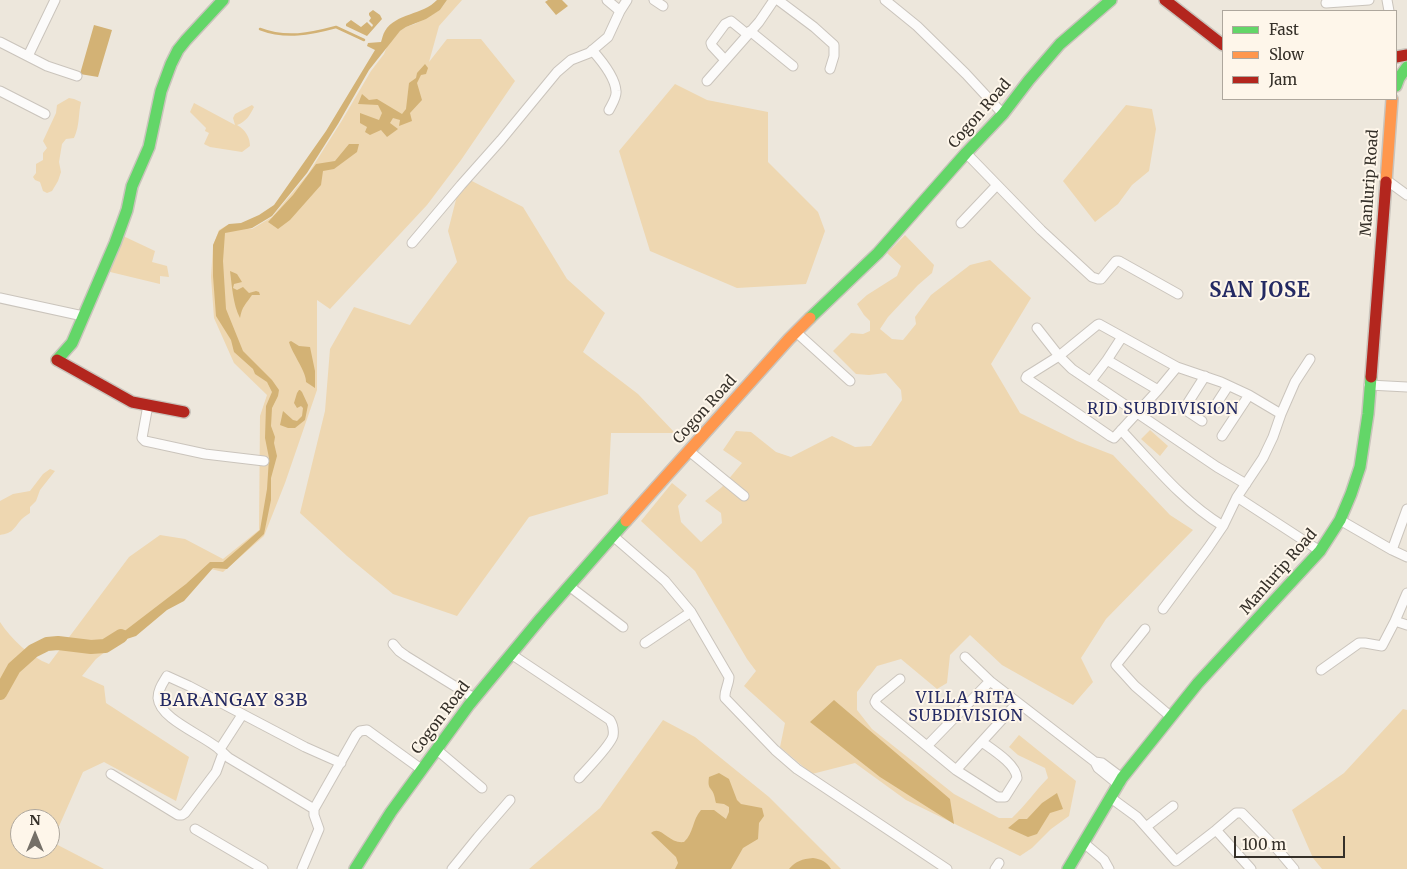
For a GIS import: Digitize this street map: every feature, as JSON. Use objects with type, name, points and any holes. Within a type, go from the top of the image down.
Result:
[{"type":"street","points":[[28,56],[55,0]]},
{"type":"street","points":[[607,0],[620,11]]},
{"type":"street","points":[[412,242],[501,140],[557,72],[571,60],[589,53],[608,37],[627,0]]},
{"type":"street","points":[[654,0],[663,6]]},
{"type":"street","points":[[707,81],[776,0],[814,27],[834,45],[834,56],[830,69]]},
{"type":"street","points":[[885,0],[917,26],[1003,114]]},
{"type":"street","name":"Cogon Road","points":[[355,869],[391,812],[474,698],[569,586],[796,332],[878,253],[1003,114],[1060,44],[1111,0]]},
{"type":"street","points":[[1165,0],[1222,44]]},
{"type":"street","points":[[1326,5],[1369,0]]},
{"type":"street","points":[[184,412],[132,402],[57,360],[72,343],[115,243],[127,210],[132,186],[150,147],[161,91],[178,50],[221,1]]},
{"type":"street","points":[[725,60],[711,43],[725,24],[731,21],[749,32],[793,66]]},
{"type":"street","points":[[0,42],[47,66],[77,76]]},
{"type":"street","points":[[592,50],[608,70],[616,91],[616,97],[610,110]]},
{"type":"street","points":[[1397,83],[1407,67]]},
{"type":"street","points":[[0,92],[45,114]]},
{"type":"street","name":"Manlurip Road","points":[[1384,100],[1390,120]]},
{"type":"street","name":"Manlurip Road","points":[[1068,869],[1120,781],[1198,683],[1320,551],[1340,520],[1351,494],[1360,467],[1365,438],[1392,100]]},
{"type":"street","points":[[966,153],[1041,230],[1092,277],[1102,279],[1116,261],[1119,261],[1178,294]]},
{"type":"street","points":[[1385,179],[1407,195]]},
{"type":"street","points":[[961,223],[997,185]]},
{"type":"street","points":[[0,298],[83,316]]},
{"type":"street","points":[[1177,366],[1158,390],[1114,438],[1026,378],[1059,356],[1096,325],[1102,325],[1177,366],[1250,395],[1281,414]]},
{"type":"street","points":[[1037,328],[1072,369],[1217,468],[1246,484]]},
{"type":"street","points":[[796,332],[850,381]]},
{"type":"street","points":[[1091,381],[1122,337]]},
{"type":"street","points":[[1162,609],[1223,526],[1237,497],[1263,458],[1295,382],[1310,359]]},
{"type":"street","points":[[1107,360],[1158,390]]},
{"type":"street","points":[[1202,421],[1184,409],[1205,376]]},
{"type":"street","points":[[1369,385],[1407,387]]},
{"type":"street","points":[[1217,404],[1228,386]]},
{"type":"street","points":[[1222,436],[1250,395]]},
{"type":"street","points":[[148,405],[142,438],[145,441],[205,454],[264,462]]},
{"type":"street","points":[[1121,430],[1183,496],[1206,516],[1223,526]]},
{"type":"street","points":[[689,451],[744,496]]},
{"type":"street","points":[[1237,497],[1320,551]]},
{"type":"street","points":[[1392,550],[1406,512]]},
{"type":"street","points":[[1340,520],[1407,557]]},
{"type":"street","points":[[613,536],[665,581],[691,612],[729,677],[725,698],[775,750],[797,769],[947,869]]},
{"type":"street","points":[[569,586],[623,627]]},
{"type":"street","points":[[1321,670],[1359,644],[1365,643],[1382,646],[1407,593]]},
{"type":"street","points":[[645,643],[691,612]]},
{"type":"street","points":[[1395,621],[1407,625]]},
{"type":"street","points":[[1145,629],[1116,665],[1135,686],[1170,716]]},
{"type":"street","points":[[393,644],[406,656],[474,698]]},
{"type":"street","points":[[511,654],[610,720],[613,726],[613,736],[579,778]]},
{"type":"street","points":[[965,657],[1018,704],[1095,762],[1098,768],[1120,781]]},
{"type":"street","points":[[314,809],[188,730],[171,717],[161,706],[158,699],[159,688],[167,676],[305,747],[341,763]]},
{"type":"street","points":[[900,679],[877,698],[875,702],[877,705],[956,770],[998,796],[1005,797],[1018,775],[1010,763],[982,742]]},
{"type":"street","points":[[927,746],[990,681]]},
{"type":"street","points":[[956,770],[1018,704]]},
{"type":"street","points":[[111,774],[178,815],[182,815],[186,813],[216,772],[222,751],[242,715]]},
{"type":"street","points":[[302,869],[320,829],[314,815],[314,809],[360,731],[367,730],[421,769]]},
{"type":"street","points":[[436,749],[482,788]]},
{"type":"street","points":[[1111,798],[1136,817],[1176,862],[1236,813],[1242,813],[1294,869]]},
{"type":"street","points":[[452,869],[510,800]]},
{"type":"street","points":[[1146,827],[1173,806]]},
{"type":"street","points":[[195,829],[263,869]]},
{"type":"street","points":[[1216,830],[1251,869]]},
{"type":"street","points":[[1084,843],[1104,860],[1109,869]]},
{"type":"shaded area","points":[[437,0],[447,0],[440,10],[400,31],[369,70],[307,173],[272,216],[252,228],[225,233],[223,261],[226,309],[243,351],[272,380],[279,390],[272,408],[271,426],[275,437],[274,443],[277,456],[271,478],[271,500],[264,534],[227,569],[213,568],[184,601],[167,610],[136,636],[105,646],[186,584],[210,562],[223,562],[260,530],[267,489],[269,458],[265,438],[266,406],[272,392],[267,382],[255,374],[253,369],[234,352],[231,340],[216,316],[213,245],[219,231],[229,224],[241,223],[259,215],[274,205],[326,131],[375,50],[367,46],[368,43],[381,42],[384,32],[390,25],[403,17],[425,9]]},
{"type":"shaded area","points":[[447,0],[462,0],[439,26],[429,62],[447,39],[481,39],[515,81],[461,160],[427,205],[330,309],[317,300],[317,390],[285,483],[264,536],[223,572],[211,569],[96,659],[82,676],[104,686],[106,703],[189,757],[176,801],[104,762],[83,772],[60,824],[60,809],[10,809],[10,859],[60,859],[60,846],[104,869],[0,869],[0,622],[22,647],[35,657],[49,664],[129,557],[160,535],[185,539],[223,559],[259,530],[260,416],[267,395],[234,363],[214,318],[211,277],[213,246],[219,230],[229,224],[252,229],[272,217],[308,174],[371,71],[384,54],[388,44],[400,31],[440,10]]},
{"type":"shaded area","points":[[548,0],[562,0],[568,6],[556,15],[545,2]]},
{"type":"shaded area","points":[[373,10],[382,19],[367,36],[346,26],[351,20],[361,27],[367,22],[372,27],[373,25],[369,21],[371,18],[369,13]]},
{"type":"shaded area","points":[[94,25],[112,30],[98,77],[80,74]]},
{"type":"shaded area","points":[[425,64],[428,68],[426,74],[421,75],[417,83],[422,100],[410,113],[412,121],[399,126],[400,120],[393,118],[390,123],[398,129],[387,137],[381,130],[370,135],[365,132],[367,127],[360,123],[360,113],[379,120],[382,113],[378,105],[358,104],[362,94],[369,100],[377,99],[402,114],[406,109],[409,83],[416,78],[417,73]]},
{"type":"shaded area","points":[[675,84],[707,100],[768,112],[768,162],[818,212],[825,231],[806,284],[737,288],[650,251],[619,151]]},
{"type":"shaded area","points":[[69,98],[81,102],[77,129],[74,138],[66,139],[62,144],[59,162],[61,172],[52,191],[47,193],[43,191],[40,182],[33,177],[36,173],[36,164],[43,160],[43,153],[47,148],[43,141],[56,113],[57,105]]},
{"type":"shaded area","points":[[194,103],[235,125],[233,118],[235,114],[252,105],[254,107],[249,115],[243,122],[237,125],[247,134],[250,146],[242,152],[210,147],[204,144],[209,133],[205,131],[206,128],[190,112]]},
{"type":"shaded area","points":[[1126,105],[1152,109],[1156,129],[1149,171],[1132,185],[1118,204],[1095,222],[1063,181]]},
{"type":"shaded area","points":[[349,144],[359,144],[357,152],[334,169],[323,171],[321,185],[290,220],[278,229],[268,222],[293,195],[316,164],[335,161]]},
{"type":"shaded area","points":[[462,176],[523,207],[567,279],[605,313],[583,352],[638,394],[675,433],[611,433],[608,494],[529,517],[457,616],[393,594],[347,556],[300,513],[325,411],[330,349],[354,307],[410,325],[457,262],[448,231]]},
{"type":"shaded area","points":[[121,235],[155,251],[152,262],[167,266],[169,277],[160,276],[160,284],[106,271]]},
{"type":"shaded area","points":[[905,235],[934,265],[932,273],[888,317],[880,329],[892,339],[903,340],[916,324],[915,317],[931,295],[970,265],[990,260],[1031,298],[991,364],[1020,413],[1077,441],[1113,455],[1170,515],[1193,530],[1106,619],[1081,658],[1093,682],[1073,705],[1002,665],[970,635],[950,655],[947,683],[937,689],[901,659],[877,666],[857,692],[857,710],[872,729],[954,794],[999,818],[1012,818],[1048,778],[1045,768],[1018,755],[1009,747],[1019,735],[1076,781],[1069,816],[1020,856],[906,800],[855,763],[812,774],[780,747],[785,723],[744,686],[756,671],[695,571],[641,521],[672,483],[687,495],[678,506],[681,522],[701,542],[722,523],[721,513],[705,501],[722,487],[742,463],[723,450],[736,431],[751,432],[776,452],[791,457],[832,436],[855,447],[871,446],[902,400],[901,390],[886,373],[856,374],[833,351],[851,333],[863,334],[870,331],[870,321],[857,304],[867,295],[897,276],[901,266],[887,253]]},
{"type":"shaded area","points":[[230,271],[237,274],[242,282],[234,284],[233,288],[237,290],[243,287],[249,293],[256,291],[260,295],[252,295],[243,308],[240,318],[234,301]]},
{"type":"shaded area","points":[[291,341],[299,346],[310,347],[315,371],[315,388],[306,382],[304,373],[289,342]]},
{"type":"shaded area","points":[[299,390],[302,392],[308,405],[305,420],[295,428],[280,425],[283,411],[293,420],[297,421],[302,416],[303,408],[301,406],[297,408],[294,403]]},
{"type":"shaded area","points":[[1150,430],[1168,446],[1160,456],[1141,439]]},
{"type":"shaded area","points":[[50,469],[55,471],[40,490],[36,501],[30,507],[30,513],[12,531],[0,535],[0,501],[13,494],[30,491],[43,474]]},
{"type":"shaded area","points":[[834,700],[950,799],[954,824],[880,777],[810,722]]},
{"type":"shaded area","points":[[1403,709],[1407,710],[1407,869],[1322,869],[1313,858],[1292,810],[1344,773]]},
{"type":"shaded area","points":[[663,720],[695,737],[769,797],[841,869],[529,869],[600,808]]},
{"type":"shaded area","points":[[719,773],[729,779],[737,800],[741,804],[762,808],[764,816],[759,823],[758,839],[743,848],[731,869],[675,869],[678,863],[676,857],[651,833],[655,831],[662,832],[678,842],[684,842],[690,835],[701,810],[714,810],[726,819],[729,807],[716,803],[709,784],[709,777]]},
{"type":"shaded area","points":[[1057,793],[1063,809],[1050,813],[1037,834],[1028,837],[1008,828],[1019,819],[1027,819],[1042,803]]},
{"type":"shaded area","points":[[813,858],[824,861],[831,869],[789,869],[799,861]]},
{"type":"waterway","points":[[260,29],[289,35],[317,32],[336,27],[364,40]]},
{"type":"waterway","points":[[0,693],[14,668],[33,651],[47,644],[105,646],[121,636]]},
{"type":"traffic: fast","points":[[57,360],[72,343],[115,243],[127,210],[132,186],[149,147],[161,91],[171,64],[186,40],[223,0]]},
{"type":"traffic: fast","points":[[810,318],[878,253],[1003,114],[1060,44],[1111,0]]},
{"type":"traffic: fast","points":[[1397,83],[1407,67]]},
{"type":"traffic: fast","points":[[1068,869],[1122,778],[1198,683],[1320,551],[1340,520],[1360,467],[1368,414],[1371,377]]},
{"type":"traffic: fast","points":[[355,869],[391,812],[469,705],[541,618],[626,521]]},
{"type":"traffic: slow","points":[[1386,182],[1392,100]]},
{"type":"traffic: slow","points":[[626,521],[810,318]]},
{"type":"traffic: jam","points":[[1165,0],[1222,44]]},
{"type":"traffic: jam","points":[[1397,57],[1407,55]]},
{"type":"traffic: jam","points":[[1371,377],[1386,182]]},
{"type":"traffic: jam","points":[[57,360],[132,402],[184,412]]},
{"type":"district","name":"SAN JOSE","points":[[1260,291]]},
{"type":"district","name":"RJD SUBDIVISION","points":[[1163,409]]},
{"type":"district","name":"BARANGAY 83B","points":[[234,701]]},
{"type":"district","name":"VILLA RITA SUBDIVISION","points":[[966,707]]}]
